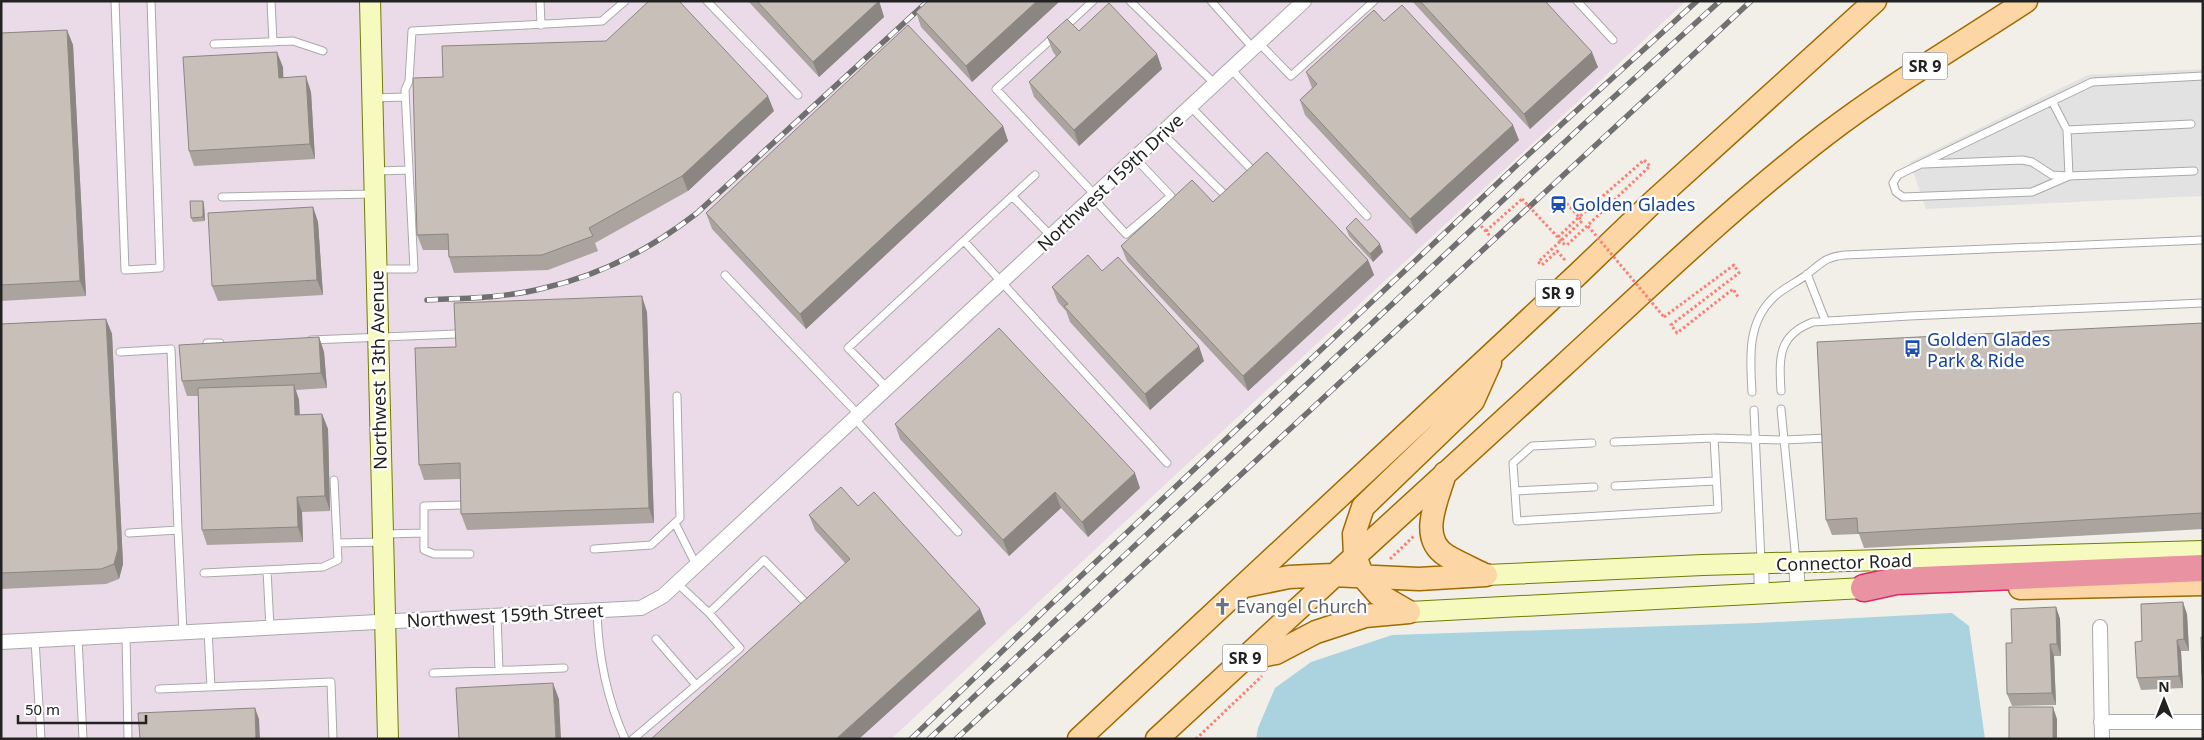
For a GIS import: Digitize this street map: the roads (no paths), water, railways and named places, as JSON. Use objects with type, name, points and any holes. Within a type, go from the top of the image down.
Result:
[{"type":"highway","points":[[1864,588],[1896,581],[2203,568]]},
{"type":"main road","name":"Northwest 13th Avenue","points":[[370,1],[388,739]]},
{"type":"main road","name":"SR 9","points":[[1079,739],[1653,202],[1875,1]]},
{"type":"main road","name":"SR 9","points":[[1157,739],[1332,576],[1675,263],[1826,134],[1896,85],[2026,1]]},
{"type":"main road","points":[[1409,612],[1378,594],[1363,578],[1355,556],[1354,534],[1363,507],[1473,401],[1494,352]]},
{"type":"main road","points":[[1445,473],[1432,517],[1432,539],[1436,548],[1446,556],[1486,576]]},
{"type":"main road","name":"Connector Road","points":[[1486,576],[1762,564],[2203,551]]},
{"type":"main road","points":[[1244,586],[1289,577],[1332,576],[1419,579],[1486,576]]},
{"type":"main road","points":[[1864,588],[1885,592],[2203,584]]},
{"type":"main road","name":"Connector Road","points":[[1409,612],[1864,588]]},
{"type":"main road","points":[[1244,658],[1276,653],[1316,632],[1365,616],[1409,612]]},
{"type":"street","name":"Northwest 159th Drive","points":[[916,362],[1304,1]]},
{"type":"street","name":"Northwest 159th Street","points":[[1,642],[641,608],[663,596],[916,362]]},
{"type":"street","points":[[1796,563],[1798,591]]},
{"type":"street","points":[[1762,564],[1762,593]]},
{"type":"street","points":[[2100,627],[2102,739]]},
{"type":"street","points":[[2101,722],[2203,722]]},
{"type":"lane","points":[[115,1],[125,270],[160,268],[151,1]]},
{"type":"lane","points":[[271,1],[273,42]]},
{"type":"lane","points":[[540,1],[541,24]]},
{"type":"lane","points":[[376,269],[414,269],[405,97],[405,90],[409,81],[412,31],[602,21],[625,1]]},
{"type":"lane","points":[[707,1],[798,96]]},
{"type":"lane","points":[[1093,1],[996,89],[1126,234],[1171,196],[1135,158]]},
{"type":"lane","points":[[1130,1],[1215,84]]},
{"type":"lane","points":[[1210,1],[1256,46],[1291,76],[1374,1]]},
{"type":"lane","points":[[1578,1],[1613,40]]},
{"type":"lane","points":[[214,44],[293,41],[323,51]]},
{"type":"lane","points":[[1231,69],[1367,216]]},
{"type":"lane","points":[[2068,176],[2032,192],[1903,196],[1896,192],[1893,183],[1898,175],[2092,82],[2203,76]]},
{"type":"lane","points":[[372,98],[405,97]]},
{"type":"lane","points":[[2052,101],[2067,130],[2068,176]]},
{"type":"lane","points":[[1191,107],[1254,172]]},
{"type":"lane","points":[[2067,130],[2192,124]]},
{"type":"lane","points":[[1162,133],[1224,194]]},
{"type":"lane","points":[[1922,164],[2022,160],[2032,162],[2052,175],[2068,176],[2194,171]]},
{"type":"lane","points":[[374,171],[409,170]]},
{"type":"lane","points":[[888,388],[848,348],[1035,175]]},
{"type":"lane","points":[[222,197],[374,194]]},
{"type":"lane","points":[[1013,197],[1051,236]]},
{"type":"lane","points":[[1752,392],[1750,356],[1752,337],[1760,317],[1774,297],[1825,259],[1845,255],[2203,240]]},
{"type":"lane","points":[[964,241],[1167,463]]},
{"type":"lane","points":[[725,274],[856,416],[958,532]]},
{"type":"lane","points":[[1807,274],[1825,320]]},
{"type":"lane","points":[[1780,390],[1781,354],[1791,334],[1801,326],[1825,320],[2203,303]]},
{"type":"lane","points":[[302,340],[456,334]]},
{"type":"lane","points":[[207,344],[226,343]]},
{"type":"lane","points":[[120,352],[170,349],[183,632]]},
{"type":"lane","points":[[594,549],[651,545],[680,518],[677,396]]},
{"type":"lane","points":[[1781,409],[1796,563]]},
{"type":"lane","points":[[1754,410],[1762,564]]},
{"type":"lane","points":[[1614,442],[1714,438],[1784,440],[1827,438]]},
{"type":"lane","points":[[1592,443],[1532,446],[1513,463],[1517,521],[1718,509],[1714,438]]},
{"type":"lane","points":[[204,573],[323,567],[338,560],[334,480]]},
{"type":"lane","points":[[1614,486],[1716,481]]},
{"type":"lane","points":[[1515,491],[1594,487]]},
{"type":"lane","points":[[463,505],[424,506],[424,550],[434,554],[470,554]]},
{"type":"lane","points":[[675,522],[696,565]]},
{"type":"lane","points":[[129,533],[178,530]]},
{"type":"lane","points":[[337,543],[424,533]]},
{"type":"lane","points":[[709,614],[764,560],[805,602]]},
{"type":"lane","points":[[267,570],[270,628]]},
{"type":"lane","points":[[633,739],[740,648],[677,582]]},
{"type":"lane","points":[[597,610],[598,643],[616,719],[625,739]]},
{"type":"lane","points":[[497,615],[499,670]]},
{"type":"lane","points":[[208,631],[212,687]]},
{"type":"lane","points":[[126,636],[128,739]]},
{"type":"lane","points":[[78,638],[82,739]]},
{"type":"lane","points":[[656,639],[696,685]]},
{"type":"lane","points":[[35,640],[41,739]]},
{"type":"lane","points":[[433,673],[564,668]]},
{"type":"lane","points":[[159,689],[331,682],[333,739]]},
{"type":"water","points":[[1952,613],[1969,626],[1985,739],[1256,739],[1258,728],[1275,688],[1311,662],[1392,635],[1757,623]]},
{"type":"railway","points":[[427,300],[501,296],[565,283],[625,259],[662,238],[697,213],[928,1]]},
{"type":"railway","points":[[911,739],[1048,607],[1518,164],[1697,1]]},
{"type":"railway","points":[[929,739],[1583,125],[1720,1]]},
{"type":"railway","points":[[956,739],[1751,1]]},
{"type":"place","name":"Golden Glades","points":[[1558,204]]},
{"type":"place","name":"Golden Glades Park & Ride","points":[[1913,349]]},
{"type":"place","name":"Evangel Church","points":[[1222,606]]}]
